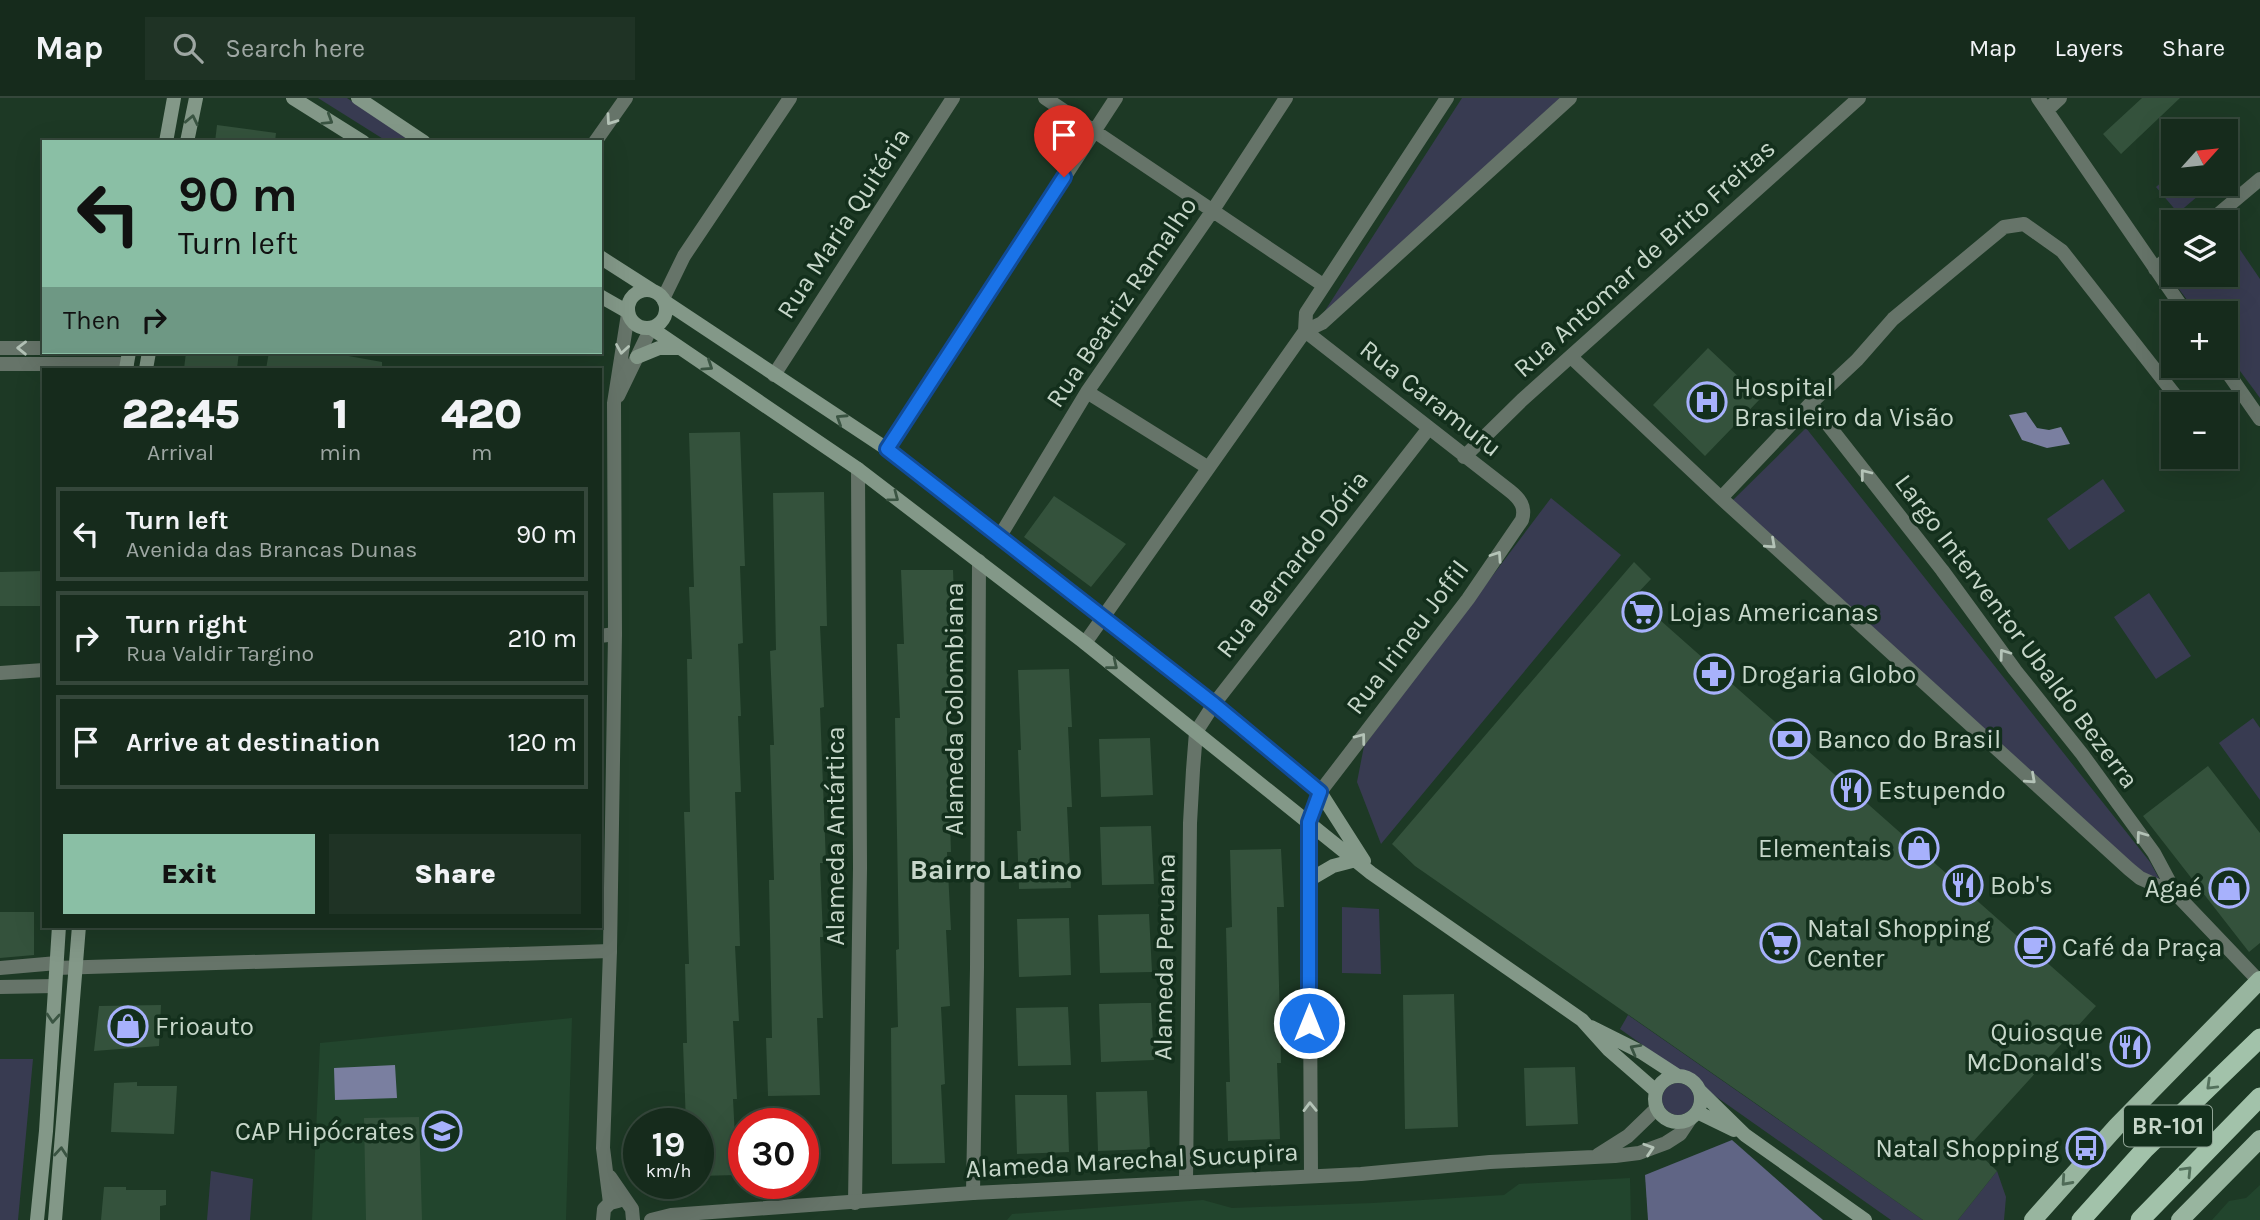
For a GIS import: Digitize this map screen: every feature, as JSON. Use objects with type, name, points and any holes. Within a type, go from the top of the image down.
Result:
[{"type":"highway","name":"BR-101","points":[[2081,1220],[2145,1149],[2260,1038]]},
{"type":"highway","name":"BR-101","points":[[2140,1220],[2260,1097]]},
{"type":"main road","points":[[166,140],[173,98]]},
{"type":"main road","points":[[187,140],[196,98]]},
{"type":"main road","points":[[293,98],[360,140]]},
{"type":"main road","points":[[358,98],[421,140]]},
{"type":"main road","points":[[602,258],[887,449],[1214,704],[1320,792],[1371,873]]},
{"type":"main road","points":[[628,313],[629,302],[636,293],[658,296]]},
{"type":"main road","points":[[651,328],[664,317],[658,296]]},
{"type":"main road","points":[[602,297],[628,313],[634,324],[651,328],[858,469],[1086,643],[1371,873],[1589,1026],[1641,1052],[1678,1076],[1692,1081],[1745,1135],[1865,1220]]},
{"type":"main road","points":[[637,357],[659,348],[681,348]]},
{"type":"main road","points":[[1309,880],[1333,866],[1356,860]]},
{"type":"main road","points":[[37,1220],[60,928]]},
{"type":"main road","points":[[55,1220],[79,928]]},
{"type":"main road","points":[[2033,1220],[2117,1125],[2260,981]]},
{"type":"main road","points":[[1589,1026],[1608,1050],[1657,1091]]},
{"type":"main road","points":[[1678,1076],[1662,1081],[1655,1098],[1657,1108],[1668,1120],[1676,1122],[1693,1116],[1745,1135]]},
{"type":"main road","points":[[1693,1116],[1701,1102],[1700,1091]]},
{"type":"main road","points":[[2180,1220],[2260,1139]]},
{"type":"street","points":[[596,140],[626,98]]},
{"type":"street","points":[[658,296],[674,280],[676,270],[790,98]]},
{"type":"street","name":"Rua Maria Quitéria","points":[[774,374],[953,98]]},
{"type":"street","points":[[1045,98],[1323,285]]},
{"type":"street","points":[[887,449],[1116,98]]},
{"type":"street","name":"Rua Beatriz Ramalho","points":[[1000,536],[1087,392],[1213,210],[1286,98]]},
{"type":"street","points":[[1305,331],[1306,313],[1323,285],[1447,98]]},
{"type":"street","points":[[1086,643],[1305,331],[1322,323],[1570,98]]},
{"type":"street","name":"Rua Antomar de Brito Freitas","points":[[1464,457],[1859,98]]},
{"type":"street","points":[[2060,98],[2043,104],[2178,301]]},
{"type":"street","points":[[2223,210],[2260,178]]},
{"type":"street","points":[[1721,498],[1811,403],[1857,360],[1893,319],[2004,227],[2024,224],[2062,251],[2173,392]]},
{"type":"street","points":[[2155,269],[2161,264]]},
{"type":"street","points":[[603,1220],[604,1209],[610,1203],[603,1148],[610,951],[608,635],[614,403],[628,313]]},
{"type":"street","points":[[614,403],[651,328]]},
{"type":"street","name":"Rua Caramuru","points":[[1305,331],[1518,498],[1523,506]]},
{"type":"street","points":[[0,348],[42,348]]},
{"type":"street","name":"Largo Interventor Ubaldo Bezerra","points":[[1571,357],[1721,498],[2140,878],[2176,894]]},
{"type":"street","points":[[0,364],[128,362]]},
{"type":"street","points":[[2231,378],[2260,419]]},
{"type":"street","points":[[1087,392],[1207,467]]},
{"type":"street","name":"Largo Interventor Ubaldo Bezerra","points":[[1811,403],[2081,754],[2154,853],[2176,894],[2260,981]]},
{"type":"street","name":"Rua Bernardo Dória","points":[[1196,732],[1214,704],[1429,428]]},
{"type":"street","name":"Alameda Antártica","points":[[855,1203],[860,868],[858,469]]},
{"type":"street","name":"Rua Irineu Joffil","points":[[1309,822],[1320,792],[1468,599],[1522,520],[1523,506]]},
{"type":"street","name":"Alameda Colombiana","points":[[973,1193],[979,561]]},
{"type":"street","points":[[0,673],[42,670]]},
{"type":"street","name":"Alameda Peruana","points":[[1186,1182],[1190,823],[1196,732]]},
{"type":"street","points":[[1309,822],[1311,1175]]},
{"type":"street","points":[[0,968],[610,951]]},
{"type":"street","points":[[0,987],[55,986]]},
{"type":"street","name":"Alameda Marechal Sucupira","points":[[1597,1156],[1628,1136],[1657,1108]]},
{"type":"street","name":"Alameda Marechal Sucupira","points":[[610,1203],[618,1201],[630,1211],[671,1215],[973,1193],[1361,1174],[1639,1153],[1680,1135],[1693,1116]]},
{"type":"street","points":[[606,1170],[630,1211]]},
{"type":"street","name":"Alameda Marechal Sucupira","points":[[651,1220],[671,1215]]},
{"type":"shaded area","points":[[318,98],[347,98],[410,140],[385,140]]},
{"type":"shaded area","points":[[1462,98],[1560,98],[1319,320]]},
{"type":"shaded area","points":[[2164,196],[2198,196],[2182,210],[2175,210]]},
{"type":"shaded area","points":[[2238,247],[2260,279],[2260,398],[2238,368],[2238,301],[2188,301],[2177,287],[2238,287]]},
{"type":"shaded area","points":[[2026,412],[2037,428],[2049,430],[2061,427],[2070,444],[2047,448],[2022,440],[2009,415]]},
{"type":"shaded area","points":[[1806,428],[2150,862],[2161,882],[2144,875],[1732,501]]},
{"type":"shaded area","points":[[2103,479],[2125,511],[2069,550],[2047,519]]},
{"type":"shaded area","points":[[1551,498],[1621,555],[1381,844],[1357,782],[1364,746]]},
{"type":"shaded area","points":[[2149,593],[2191,656],[2156,679],[2114,617]]},
{"type":"shaded area","points":[[2253,718],[2260,728],[2260,800],[2219,743]]},
{"type":"shaded area","points":[[1342,907],[1379,909],[1381,974],[1342,973]]},
{"type":"shaded area","points":[[1628,1015],[1923,1220],[1891,1220],[1620,1029]]},
{"type":"shaded area","name":"CAP Hipócrates","points":[[572,1018],[566,1220],[312,1220],[320,1043]]},
{"type":"shaded area","points":[[0,1059],[33,1059],[18,1220],[0,1220]]},
{"type":"shaded area","points":[[395,1065],[397,1098],[335,1100],[334,1068]]},
{"type":"shaded area","points":[[1678,1083],[1690,1087],[1694,1099],[1690,1111],[1678,1115],[1666,1111],[1662,1099],[1666,1087]]},
{"type":"shaded area","points":[[1732,1140],[1823,1220],[1648,1220],[1645,1175]]},
{"type":"shaded area","points":[[211,1171],[253,1179],[250,1220],[207,1220]]},
{"type":"shaded area","points":[[1997,1171],[2006,1197],[2004,1220],[1958,1220]]},
{"type":"shaded area","points":[[1630,1178],[1631,1220],[1007,1220],[1012,1214],[1203,1200],[1232,1208],[1504,1195],[1519,1184]]},
{"type":"shaded area","points":[[2260,1185],[2260,1220],[2212,1220],[2229,1201],[2246,1198]]},
{"type":"building","points":[[2142,98],[2180,98],[2121,154],[2103,134]]},
{"type":"building","points":[[217,125],[276,133],[275,140],[215,140]]},
{"type":"building","name":"Hospital Brasileiro da Visão","points":[[1708,348],[1761,398],[1705,456],[1653,405]]},
{"type":"building","points":[[186,354],[239,354],[237,368],[184,368]]},
{"type":"building","points":[[269,354],[337,354],[382,362],[382,368],[266,368]]},
{"type":"building","points":[[740,432],[745,566],[740,566],[743,643],[738,644],[741,792],[735,792],[740,946],[735,946],[739,1021],[733,1021],[737,1099],[733,1099],[733,1108],[728,1108],[728,1175],[714,1176],[714,1108],[685,1108],[683,1043],[687,1043],[685,964],[689,964],[684,812],[690,812],[687,659],[692,659],[689,587],[694,587],[689,433]]},
{"type":"building","points":[[824,492],[827,626],[820,626],[824,707],[820,708],[826,863],[820,863],[823,1018],[817,1018],[820,1095],[768,1096],[766,1038],[772,1038],[769,880],[774,880],[770,745],[774,745],[770,651],[776,650],[773,493]]},
{"type":"building","points":[[1054,496],[1126,544],[1091,587],[1024,537]]},
{"type":"building","name":"Natal Shopping Center","points":[[1634,562],[1651,579],[1634,597],[2096,1006],[1970,1145],[1997,1171],[1958,1220],[1923,1220],[1415,866],[1392,844]]},
{"type":"building","points":[[901,570],[953,570],[955,627],[948,627],[952,701],[946,701],[951,852],[947,852],[951,930],[946,930],[950,1006],[941,1007],[945,1163],[892,1164],[891,1028],[898,1027],[896,950],[899,949],[895,718],[900,718],[897,644],[904,644]]},
{"type":"building","points":[[42,571],[42,606],[0,606],[0,572]]},
{"type":"building","points":[[1069,669],[1072,727],[1068,727],[1072,807],[1067,807],[1071,888],[1019,889],[1017,831],[1021,831],[1018,750],[1021,750],[1018,670]]},
{"type":"building","points":[[1150,738],[1153,795],[1101,797],[1099,739]]},
{"type":"building","name":"Agaé","points":[[2208,766],[2260,833],[2260,943],[2249,952],[2143,816]]},
{"type":"building","points":[[1151,826],[1154,884],[1102,885],[1100,827]]},
{"type":"building","points":[[1281,849],[1284,907],[1277,907],[1280,1139],[1228,1141],[1226,1082],[1230,1082],[1226,928],[1232,927],[1230,850]]},
{"type":"building","points":[[0,912],[34,912],[34,955],[0,958]]},
{"type":"building","points":[[1149,914],[1152,972],[1100,973],[1098,915]]},
{"type":"building","points":[[1069,918],[1071,975],[1019,977],[1017,919]]},
{"type":"building","points":[[1454,994],[1458,1127],[1405,1129],[1403,995]]},
{"type":"building","points":[[1151,1003],[1154,1060],[1101,1062],[1099,1004]]},
{"type":"building","name":"Frioauto","points":[[161,1005],[159,1046],[94,1051],[99,1006]]},
{"type":"building","points":[[1068,1007],[1071,1065],[1018,1066],[1016,1008]]},
{"type":"building","points":[[1575,1067],[1578,1124],[1526,1126],[1524,1068]]},
{"type":"building","points":[[137,1082],[137,1086],[177,1086],[174,1134],[111,1132],[114,1083]]},
{"type":"building","points":[[1147,1091],[1150,1149],[1098,1151],[1096,1092]]},
{"type":"building","points":[[1015,1095],[1067,1095],[1069,1152],[1017,1154]]},
{"type":"building","points":[[419,1117],[422,1220],[366,1220],[364,1118]]},
{"type":"building","points":[[104,1187],[166,1190],[166,1205],[160,1206],[160,1220],[101,1220]]},
{"type":"place","name":"Hospital Brasileiro da Visão","points":[[1707,402]]},
{"type":"place","name":"Lojas Americanas","points":[[1642,612]]},
{"type":"place","name":"Drogaria Globo","points":[[1714,674]]},
{"type":"place","name":"Banco do Brasil","points":[[1790,739]]},
{"type":"place","name":"Estupendo","points":[[1851,790]]},
{"type":"place","name":"Elementais","points":[[1919,848]]},
{"type":"place","name":"Bob's","points":[[1963,885]]},
{"type":"place","name":"Agaé","points":[[2229,888]]},
{"type":"place","name":"Natal Shopping Center","points":[[1780,943]]},
{"type":"place","name":"Café da Praça","points":[[2035,947]]},
{"type":"place","name":"Frioauto","points":[[128,1026]]},
{"type":"place","name":"Quiosque McDonald's","points":[[2130,1047]]},
{"type":"place","name":"CAP Hipócrates","points":[[442,1131]]},
{"type":"place","name":"Natal Shopping","points":[[2086,1148]]},
{"type":"district","name":"Bairro Latino","points":[[996,869]]},
{"type":"route","points":[[1064,177],[887,449],[1214,704],[1320,792],[1309,822],[1309,1023]]}]
